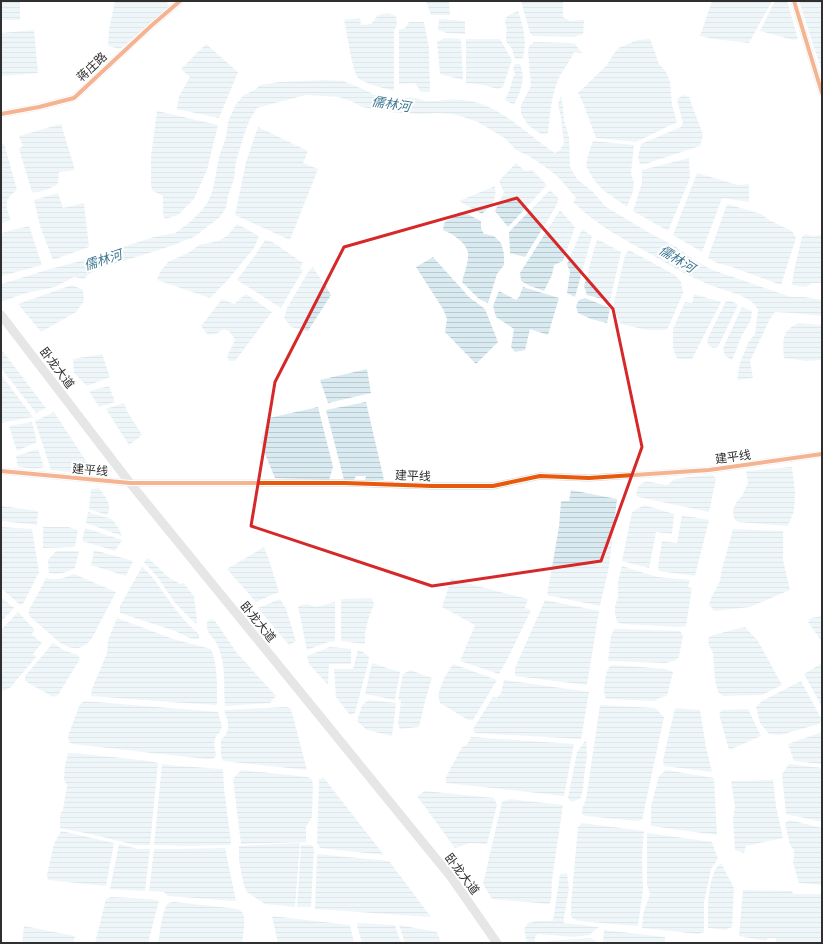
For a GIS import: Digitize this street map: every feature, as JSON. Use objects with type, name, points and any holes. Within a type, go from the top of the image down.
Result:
[{"type":"main road","name":"卧龙大道","points":[[1,315],[130,483],[451,877],[497,943]]},
{"type":"street","name":"蒋庄路","points":[[1,114],[39,107],[74,98],[180,1]]},
{"type":"street","points":[[794,1],[822,93]]},
{"type":"street","name":"建平线","points":[[1,471],[130,483],[345,483],[432,486],[493,486],[540,476],[589,478],[709,470],[822,454]]},
{"type":"highlighted area","points":[[517,198],[613,309],[642,447],[601,561],[432,586],[251,526],[275,382],[344,247]]},
{"type":"water","points":[[1,1],[20,1],[20,20],[1,20]]},
{"type":"water","points":[[115,1],[167,1],[169,7],[120,49],[108,46],[109,30]]},
{"type":"water","points":[[426,1],[449,1],[450,15],[431,15]]},
{"type":"water","points":[[521,1],[563,1],[563,17],[570,21],[584,20],[583,34],[574,37],[533,36],[530,33]]},
{"type":"water","points":[[712,1],[772,1],[749,43],[700,36]]},
{"type":"water","points":[[775,1],[787,1],[798,39],[793,40],[760,31]]},
{"type":"water","points":[[799,1],[822,1],[822,72]]},
{"type":"water","points":[[518,11],[523,29],[525,46],[523,58],[515,59],[512,49],[506,41],[507,30],[505,21],[507,16]]},
{"type":"water","points":[[388,13],[396,16],[397,24],[394,31],[394,91],[369,84],[358,78],[352,59],[344,20],[360,18],[361,25],[371,24],[378,15]]},
{"type":"water","points":[[439,19],[465,21],[465,34],[447,33],[438,30]]},
{"type":"water","points":[[409,22],[424,22],[429,47],[430,92],[421,92],[415,83],[399,84],[399,30],[405,28]]},
{"type":"water","points":[[34,30],[38,73],[1,76],[1,33]]},
{"type":"water","points":[[445,38],[461,39],[463,80],[440,74],[437,42]]},
{"type":"water","points":[[466,39],[500,39],[512,60],[503,87],[497,89],[484,85],[466,83]]},
{"type":"water","points":[[650,39],[659,64],[666,72],[670,82],[672,105],[677,122],[636,142],[596,138],[578,93],[607,65],[620,47],[638,40]]},
{"type":"water","points":[[534,42],[571,43],[575,44],[582,53],[574,52],[560,76],[552,99],[548,133],[541,134],[529,126],[521,114],[521,105],[531,86],[528,50],[530,45]]},
{"type":"water","points":[[206,44],[238,72],[219,118],[177,109],[179,96],[190,77],[181,69]]},
{"type":"water","points":[[515,64],[520,64],[523,80],[521,90],[514,105],[505,100],[515,74],[513,69]]},
{"type":"water","name":"儒林河","points":[[326,80],[343,81],[391,103],[409,98],[416,98],[423,101],[458,100],[476,102],[512,120],[555,153],[560,150],[564,143],[558,104],[561,96],[564,121],[569,137],[570,167],[577,179],[593,192],[606,207],[678,248],[694,260],[710,269],[791,297],[804,297],[822,300],[822,316],[775,312],[770,319],[750,361],[753,378],[737,380],[740,363],[748,343],[755,334],[758,309],[753,303],[738,294],[707,284],[687,274],[608,230],[581,210],[573,202],[576,198],[561,180],[551,171],[529,156],[516,150],[506,139],[478,122],[457,115],[441,113],[417,114],[391,112],[362,107],[339,97],[306,95],[257,108],[250,119],[244,135],[236,162],[234,179],[228,196],[226,208],[220,217],[194,237],[168,247],[107,266],[90,273],[84,279],[74,277],[55,287],[26,293],[1,302],[1,284],[80,261],[154,237],[175,233],[190,222],[208,202],[213,189],[219,157],[226,137],[228,122],[236,104],[244,95],[255,90],[260,85],[279,82]]},
{"type":"water","points":[[685,95],[689,97],[703,135],[700,146],[645,164],[640,164],[638,157],[641,144],[681,127],[683,123],[677,100]]},
{"type":"water","points":[[157,111],[218,125],[207,170],[194,199],[178,215],[165,219],[163,215],[163,196],[153,191],[151,186],[151,156]]},
{"type":"water","points":[[61,124],[75,170],[59,172],[58,184],[49,189],[32,192],[19,149],[23,146],[19,136]]},
{"type":"water","points":[[258,127],[308,151],[303,163],[318,169],[290,240],[235,215],[246,162]]},
{"type":"water","points":[[593,141],[634,145],[631,174],[634,183],[633,191],[627,207],[603,190],[594,180],[586,166]]},
{"type":"water","points":[[4,143],[17,190],[9,197],[7,204],[11,220],[1,223],[1,144]]},
{"type":"water","points":[[689,158],[690,178],[668,231],[633,211],[642,183],[642,170]]},
{"type":"water","points":[[516,163],[525,171],[532,170],[547,185],[508,227],[495,211],[504,192],[499,181]]},
{"type":"water","points":[[697,173],[738,185],[749,184],[749,202],[722,198],[702,252],[673,235]]},
{"type":"water","points":[[495,186],[493,202],[482,214],[459,201]]},
{"type":"water","points":[[550,190],[559,199],[525,257],[510,253],[509,232]]},
{"type":"water","points":[[58,193],[63,208],[84,203],[89,247],[53,260],[40,226],[34,200]]},
{"type":"water","points":[[727,204],[761,214],[771,221],[792,231],[796,238],[781,285],[717,263],[708,258]]},
{"type":"water","points":[[560,210],[575,227],[563,261],[554,265],[552,275],[544,291],[521,281],[520,273]]},
{"type":"water","points":[[461,211],[481,221],[481,228],[484,234],[494,236],[501,243],[504,254],[504,265],[497,274],[488,303],[479,299],[462,282],[468,252],[460,240],[443,230],[444,223]]},
{"type":"water","points":[[237,224],[259,236],[254,248],[227,281],[210,298],[157,280],[160,272],[168,262],[188,253],[199,245],[218,241],[227,236]]},
{"type":"water","points":[[29,226],[42,265],[1,276],[1,233]]},
{"type":"water","points":[[582,229],[592,236],[575,297],[567,293],[570,272],[567,264]]},
{"type":"water","points":[[805,234],[813,236],[822,235],[822,283],[813,283],[806,287],[792,285],[802,237]]},
{"type":"water","points":[[597,239],[621,252],[610,301],[587,295],[584,286]]},
{"type":"water","points":[[265,240],[271,241],[303,263],[300,268],[303,270],[281,308],[237,280]]},
{"type":"water","points":[[629,250],[675,275],[681,282],[683,293],[667,330],[647,330],[621,324],[613,307],[625,255]]},
{"type":"water","points":[[433,257],[469,297],[485,309],[498,342],[476,364],[445,332],[447,319],[443,309],[416,267]]},
{"type":"water","points":[[313,267],[331,295],[308,331],[291,327],[284,318],[287,308],[310,269]]},
{"type":"water","points":[[72,285],[83,290],[84,301],[76,312],[41,332],[18,304]]},
{"type":"water","points":[[523,287],[559,298],[548,335],[530,329],[525,350],[515,352],[511,347],[514,329],[496,317],[493,306],[499,291],[516,300],[519,297]]},
{"type":"water","points":[[246,294],[272,312],[235,361],[229,361],[227,356],[235,339],[229,331],[224,329],[216,334],[208,335],[201,326],[222,299],[234,304]]},
{"type":"water","points":[[694,294],[721,302],[692,359],[677,359],[673,348],[673,329],[685,302],[692,303]]},
{"type":"water","points":[[585,298],[610,308],[607,323],[591,319],[578,313],[576,306],[579,300]]},
{"type":"water","points":[[726,301],[732,301],[738,305],[718,347],[713,348],[708,345],[707,340]]},
{"type":"water","points":[[742,307],[752,311],[751,320],[742,335],[732,360],[725,356],[723,348]]},
{"type":"water","points":[[798,323],[822,325],[822,360],[807,361],[784,358],[784,337],[792,326]]},
{"type":"water","points":[[1,349],[46,408],[36,413],[1,368]]},
{"type":"water","points":[[102,354],[110,377],[87,386],[74,373],[73,359]]},
{"type":"water","points":[[367,369],[371,393],[328,403],[320,380]]},
{"type":"water","points":[[1,375],[33,417],[1,423]]},
{"type":"water","points":[[109,386],[115,402],[99,407],[89,391]]},
{"type":"water","points":[[366,402],[384,480],[365,481],[366,476],[356,476],[354,480],[344,480],[326,410]]},
{"type":"water","points":[[124,403],[127,411],[142,435],[129,445],[106,409]]},
{"type":"water","points":[[318,407],[333,467],[329,480],[275,478],[260,442],[269,418]]},
{"type":"water","points":[[54,412],[92,470],[84,474],[51,470],[35,421]]},
{"type":"water","points":[[32,422],[37,442],[17,451],[9,426]]},
{"type":"water","points":[[38,449],[44,467],[36,469],[18,467],[16,456]]},
{"type":"water","points":[[792,467],[795,492],[794,511],[788,526],[738,522],[734,518],[733,510],[748,483],[746,471]]},
{"type":"water","points":[[713,475],[716,479],[709,512],[639,497],[636,495],[640,484],[644,482],[667,485],[675,479]]},
{"type":"water","points":[[99,488],[109,504],[109,511],[107,515],[89,509],[91,489]]},
{"type":"water","points":[[571,490],[617,499],[609,567],[600,606],[547,595],[559,527],[561,501],[569,501]]},
{"type":"water","points":[[644,505],[674,514],[672,534],[656,532],[649,568],[622,561],[632,512]]},
{"type":"water","points":[[2,506],[38,511],[37,525],[1,521]]},
{"type":"water","points":[[88,512],[112,519],[122,536],[86,523]]},
{"type":"water","points":[[682,515],[709,520],[695,576],[659,571],[658,566],[662,541],[677,543]]},
{"type":"water","points":[[1,527],[32,529],[39,572],[23,604],[20,605],[1,588]]},
{"type":"water","points":[[43,527],[68,527],[78,530],[75,547],[43,548]]},
{"type":"water","points":[[85,528],[122,540],[115,551],[82,541]]},
{"type":"water","points":[[733,529],[783,531],[783,560],[790,590],[750,607],[715,611],[709,605],[720,581]]},
{"type":"water","points":[[264,547],[279,592],[256,602],[227,569]]},
{"type":"water","points":[[94,550],[133,561],[126,576],[91,565]]},
{"type":"water","points":[[56,551],[79,551],[75,568],[62,573],[49,573],[48,560]]},
{"type":"water","points":[[148,558],[168,577],[180,584],[184,583],[194,596],[197,620],[196,624],[175,603],[159,579],[144,562]]},
{"type":"water","points":[[622,566],[657,577],[690,580],[688,587],[692,588],[686,626],[622,624],[617,622],[615,606],[618,597],[618,581]]},
{"type":"water","points":[[142,567],[153,578],[182,618],[199,634],[199,639],[192,639],[175,631],[120,613],[120,606]]},
{"type":"water","points":[[74,574],[116,592],[92,638],[87,644],[81,647],[70,648],[59,642],[29,616],[29,610],[46,578],[57,579]]},
{"type":"water","points":[[451,579],[528,599],[525,608],[531,610],[499,674],[460,661],[475,625],[442,607]]},
{"type":"water","points":[[1,597],[14,608],[1,622]]},
{"type":"water","points":[[372,598],[374,604],[368,620],[365,634],[365,644],[341,641],[341,599]]},
{"type":"water","points":[[280,599],[286,609],[296,641],[289,645],[258,608]]},
{"type":"water","points":[[545,600],[599,611],[587,685],[515,676],[515,668]]},
{"type":"water","points":[[335,602],[335,641],[307,650],[298,606],[307,604],[316,607]]},
{"type":"water","points":[[18,612],[35,630],[31,634],[42,643],[33,654],[36,657],[10,688],[1,692],[1,630]]},
{"type":"water","points":[[822,616],[822,642],[808,622],[811,618]]},
{"type":"water","points":[[117,618],[173,639],[211,649],[216,669],[217,705],[91,696],[92,689],[107,653],[108,640]]},
{"type":"water","points":[[211,619],[215,621],[236,652],[276,696],[270,703],[225,706],[222,660],[217,644],[207,630],[207,622]]},
{"type":"water","points":[[745,627],[758,641],[782,685],[762,695],[723,696],[718,692],[715,680],[713,653],[709,645],[708,638],[713,635]]},
{"type":"water","points":[[614,629],[680,631],[683,635],[679,657],[674,661],[666,663],[608,661],[611,636]]},
{"type":"water","points":[[53,643],[65,651],[78,655],[80,659],[58,695],[53,697],[25,681],[25,676]]},
{"type":"water","points":[[330,647],[351,649],[351,664],[329,664],[328,685],[309,664],[307,656]]},
{"type":"water","points":[[358,650],[369,657],[355,713],[350,715],[336,697],[334,669],[353,669]]},
{"type":"water","points":[[372,663],[400,672],[395,700],[365,694]]},
{"type":"water","points":[[822,663],[822,707],[804,674]]},
{"type":"water","points":[[453,664],[497,680],[473,720],[468,720],[440,703],[438,695],[444,678]]},
{"type":"water","points":[[614,665],[666,669],[673,672],[667,696],[659,698],[655,701],[606,699],[604,692],[605,677],[610,666]]},
{"type":"water","points":[[410,670],[432,678],[419,727],[400,729],[398,724],[401,701],[398,699],[403,674]]},
{"type":"water","points":[[504,680],[589,692],[581,739],[475,733],[473,729],[493,697],[497,698],[501,693]]},
{"type":"water","points":[[801,681],[822,720],[819,724],[780,735],[769,734],[760,723],[756,707],[762,701]]},
{"type":"water","points":[[369,700],[396,703],[392,736],[367,730],[357,721],[362,705]]},
{"type":"water","points":[[84,701],[218,712],[222,727],[216,736],[214,743],[216,756],[213,759],[206,759],[72,744],[69,742],[68,736],[80,704]]},
{"type":"water","points":[[600,705],[655,708],[664,717],[642,820],[636,821],[586,816],[582,814],[582,809],[586,799]]},
{"type":"water","points":[[287,707],[291,709],[307,770],[223,761],[221,755],[221,740],[227,733],[228,729],[227,718],[224,710]]},
{"type":"water","points":[[675,708],[700,710],[712,772],[664,766],[663,760]]},
{"type":"water","points":[[748,709],[761,736],[729,750],[719,714],[722,710]]},
{"type":"water","points":[[822,732],[822,764],[794,761],[788,744]]},
{"type":"water","points":[[471,737],[574,744],[564,796],[446,783],[446,777],[462,747],[467,745]]},
{"type":"water","points":[[586,740],[587,756],[583,790],[580,799],[571,802],[568,798],[577,752]]},
{"type":"water","points":[[68,753],[158,763],[150,845],[135,845],[60,828],[60,815],[63,810],[67,785],[64,780],[65,765]]},
{"type":"water","points":[[162,764],[223,769],[231,842],[230,845],[154,845]]},
{"type":"water","points":[[789,764],[822,768],[822,822],[786,814],[782,774]]},
{"type":"water","points":[[241,770],[308,777],[312,780],[312,817],[306,827],[306,842],[241,844],[233,779]]},
{"type":"water","points":[[666,770],[714,778],[717,835],[651,826],[651,806],[659,776]]},
{"type":"water","points":[[324,778],[384,855],[320,848],[317,843],[319,779]]},
{"type":"water","points":[[773,780],[776,806],[783,838],[746,846],[744,853],[735,850],[733,819],[735,807],[731,781]]},
{"type":"water","points":[[425,791],[494,798],[497,805],[487,844],[470,843],[455,848],[417,796]]},
{"type":"water","points":[[509,799],[563,805],[552,880],[551,899],[549,904],[492,899],[483,884],[502,802]]},
{"type":"water","points":[[790,820],[822,828],[822,885],[799,883],[793,863],[794,850],[790,845],[785,823]]},
{"type":"water","points":[[582,823],[644,831],[642,856],[643,890],[638,926],[578,921],[571,917],[578,827]]},
{"type":"water","points":[[61,831],[114,843],[106,886],[48,880],[47,875],[54,844]]},
{"type":"water","points":[[647,833],[712,842],[718,859],[711,869],[704,902],[704,932],[698,934],[642,928],[643,914],[650,894],[647,885]]},
{"type":"water","points":[[300,843],[295,907],[265,904],[247,892],[244,886],[239,860],[239,846]]},
{"type":"water","points":[[119,844],[138,849],[150,849],[145,891],[110,889]]},
{"type":"water","points":[[301,845],[312,845],[314,849],[311,907],[297,907]]},
{"type":"water","points":[[225,848],[236,901],[168,896],[164,892],[149,891],[154,849]]},
{"type":"water","points":[[317,854],[389,861],[431,917],[315,909]]},
{"type":"water","points":[[721,863],[734,888],[732,927],[725,930],[708,928],[708,899],[712,877],[715,870]]},
{"type":"water","points":[[567,873],[569,889],[564,923],[599,927],[589,935],[573,937],[538,934],[535,937],[535,943],[527,943],[524,929],[528,923],[537,921],[553,921],[560,874]]},
{"type":"water","points":[[743,890],[792,891],[793,894],[822,894],[822,943],[776,943],[776,938],[768,938],[766,941],[739,936]]},
{"type":"water","points":[[111,897],[151,899],[159,901],[148,943],[95,943],[106,899]]},
{"type":"water","points":[[175,902],[238,909],[244,916],[242,943],[158,943],[165,910],[169,903]]},
{"type":"water","points":[[272,916],[350,925],[354,943],[278,943]]},
{"type":"water","points":[[358,923],[395,925],[401,943],[362,943],[357,926]]},
{"type":"water","points":[[399,925],[437,932],[441,943],[405,943]]},
{"type":"water","points":[[24,926],[75,936],[73,943],[22,943]]},
{"type":"water","points":[[604,930],[665,937],[665,943],[603,943]]},
{"type":"water","points":[[591,938],[598,943],[548,943],[548,941]]},
{"type":"cycle path","points":[[1,114],[39,107],[74,98],[180,1]]},
{"type":"cycle path","points":[[794,1],[822,93]]},
{"type":"cycle path","points":[[1,471],[130,483],[345,483],[432,486],[493,486],[540,476],[589,478],[709,470],[822,454]]}]
